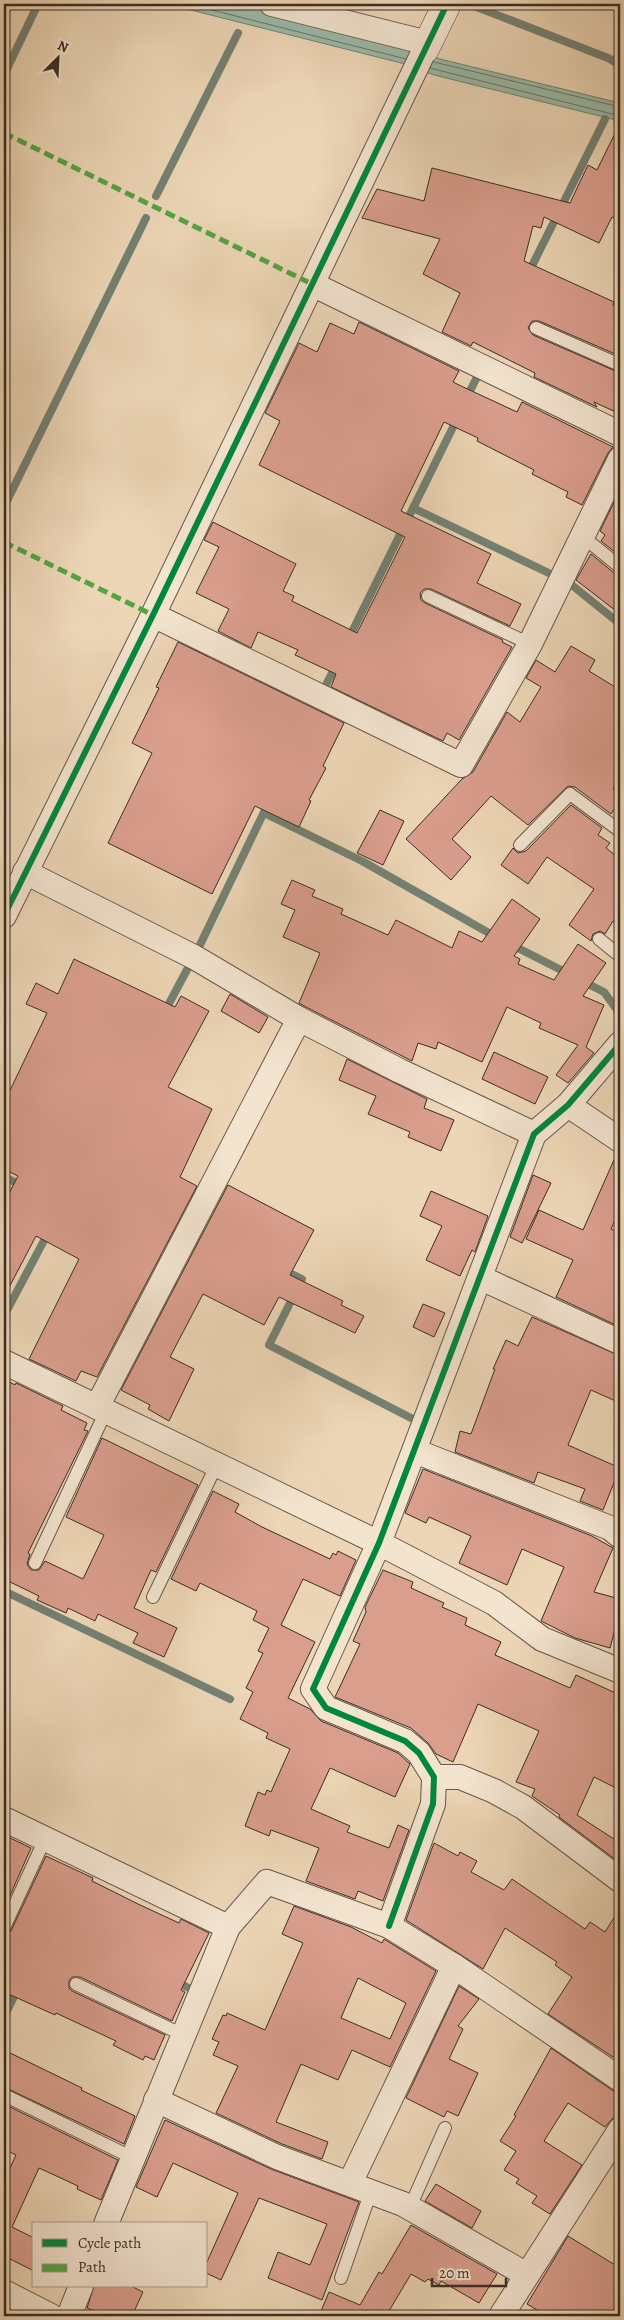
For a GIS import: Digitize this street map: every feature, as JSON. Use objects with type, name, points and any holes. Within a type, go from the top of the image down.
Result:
[{"type":"street","points":[[272,4],[423,55]]},
{"type":"street","points":[[4,916],[153,614],[447,4]]},
{"type":"street","points":[[312,284],[620,434]]},
{"type":"street","points":[[153,614],[461,765],[530,644],[620,459]]},
{"type":"street","points":[[25,872],[194,957],[299,1019],[400,1071],[534,1134]]},
{"type":"street","points":[[101,1409],[299,1019]]},
{"type":"street","points":[[389,1926],[432,1804],[434,1777],[419,1753],[405,1741],[326,1708],[313,1689],[379,1543],[534,1134],[568,1105],[620,1044]]},
{"type":"street","points":[[568,1105],[620,1140]]},
{"type":"street","points":[[481,1278],[620,1342]]},
{"type":"street","points":[[4,1362],[379,1543],[494,1602],[542,1639],[620,1671]]},
{"type":"street","points":[[415,1451],[610,1528],[620,1536]]},
{"type":"street","points":[[434,1777],[460,1776],[494,1791],[523,1807],[620,1880]]},
{"type":"street","points":[[4,1819],[228,1927]]},
{"type":"street","points":[[107,2222],[228,1927],[267,1882],[389,1926],[454,1966],[620,2079]]},
{"type":"street","points":[[360,2187],[454,1966]]},
{"type":"street","points":[[156,2100],[277,2158],[360,2187],[410,2208],[527,2275]]},
{"type":"street","points":[[501,2316],[620,2130]]},
{"type":"street","points":[[69,2316],[80,2288]]},
{"type":"street","points":[[14,2303],[50,2316]]},
{"type":"lane","points":[[536,328],[620,365]]},
{"type":"lane","points":[[582,536],[620,567]]},
{"type":"lane","points":[[428,596],[530,644]]},
{"type":"lane","points":[[520,845],[570,794],[620,831]]},
{"type":"lane","points":[[599,939],[620,956]]},
{"type":"lane","points":[[34,1563],[101,1409]]},
{"type":"lane","points":[[154,1597],[217,1464]]},
{"type":"lane","points":[[4,1928],[45,1839]]},
{"type":"lane","points":[[76,1984],[183,2035]]},
{"type":"lane","points":[[4,2095],[133,2158]]},
{"type":"lane","points":[[410,2208],[446,2128]]},
{"type":"lane","points":[[341,2278],[360,2187]]},
{"type":"water","points":[[167,4],[242,4],[407,46],[440,59],[620,103],[620,121],[434,75],[401,63]]},
{"type":"building","points":[[620,123],[620,221],[612,217],[599,243],[544,217],[541,228],[533,226],[524,261],[614,302],[613,305],[620,309],[620,356],[539,321],[532,321],[528,328],[533,335],[620,373],[620,414],[594,402],[597,407],[534,377],[535,373],[473,342],[471,346],[442,332],[460,293],[423,274],[440,239],[362,218],[377,189],[424,201],[432,168],[570,203],[588,165],[597,170]]},
{"type":"building","points":[[359,322],[459,371],[453,382],[461,386],[517,412],[522,402],[613,447],[608,453],[582,505],[566,497],[568,492],[532,474],[534,470],[477,441],[478,438],[444,422],[401,511],[491,554],[477,583],[521,604],[510,626],[431,589],[424,589],[420,593],[421,600],[425,603],[503,640],[502,642],[512,647],[459,740],[447,733],[443,741],[331,687],[336,674],[295,655],[298,650],[258,632],[251,648],[218,631],[229,609],[196,593],[219,547],[204,540],[213,522],[296,564],[283,591],[294,596],[292,601],[357,633],[405,537],[259,465],[280,421],[265,413],[299,343],[317,352],[330,323],[354,334]]},
{"type":"building","points":[[620,490],[620,548],[616,553],[601,541],[605,535],[600,531]]},
{"type":"building","points":[[591,554],[620,578],[620,614],[576,580]]},
{"type":"building","points":[[178,642],[344,723],[323,766],[326,768],[309,800],[311,801],[299,827],[255,806],[212,894],[108,843],[152,753],[132,743],[159,688],[156,687]]},
{"type":"building","points":[[571,646],[595,660],[589,671],[620,690],[620,777],[613,789],[620,794],[620,800],[611,814],[575,787],[568,786],[528,825],[491,796],[452,839],[471,857],[451,880],[406,839],[462,779],[473,772],[507,712],[520,722],[541,687],[526,678],[536,660],[555,672]]},
{"type":"building","points":[[571,805],[602,828],[598,835],[610,843],[606,848],[620,859],[620,927],[613,921],[605,934],[600,931],[593,934],[591,941],[569,925],[594,889],[547,857],[528,884],[501,865],[513,848],[518,853],[526,851]]},
{"type":"building","points":[[380,810],[404,821],[383,865],[357,853]]},
{"type":"building","points":[[292,880],[315,890],[312,896],[343,909],[341,914],[388,935],[396,920],[452,948],[459,931],[482,942],[512,899],[540,919],[514,956],[520,959],[518,964],[554,980],[578,944],[606,963],[583,996],[604,1005],[586,1047],[594,1053],[568,1083],[556,1075],[578,1045],[539,1028],[541,1023],[507,1007],[482,1062],[438,1042],[436,1049],[418,1043],[412,1061],[299,1003],[320,953],[283,937],[295,910],[281,904]]},
{"type":"building","points":[[74,959],[175,1007],[181,996],[209,1011],[168,1087],[212,1109],[180,1177],[197,1186],[97,1377],[81,1371],[76,1381],[29,1359],[79,1259],[36,1236],[4,1297],[4,1203],[18,1176],[4,1169],[4,1103],[47,1013],[26,1004],[36,983],[58,994]]},
{"type":"building","points":[[230,994],[268,1017],[259,1033],[221,1011]]},
{"type":"building","points":[[494,1052],[548,1077],[535,1104],[482,1079]]},
{"type":"building","points":[[347,1059],[427,1099],[424,1108],[454,1120],[441,1151],[408,1137],[410,1132],[368,1114],[376,1096],[339,1080]]},
{"type":"building","points":[[617,1153],[620,1154],[620,1209],[611,1229],[620,1233],[620,1327],[556,1297],[573,1260],[526,1239],[539,1210],[583,1230]]},
{"type":"building","points":[[533,1175],[551,1183],[522,1243],[510,1237]]},
{"type":"building","points":[[228,1185],[314,1230],[290,1275],[343,1301],[341,1305],[364,1316],[355,1333],[279,1297],[264,1325],[203,1294],[170,1357],[194,1369],[169,1421],[148,1409],[150,1405],[121,1390]]},
{"type":"building","points":[[431,1191],[488,1216],[475,1252],[472,1250],[460,1276],[426,1260],[442,1226],[420,1216]]},
{"type":"building","points":[[423,1304],[445,1313],[434,1337],[413,1327]]},
{"type":"building","points":[[532,1317],[620,1356],[620,1403],[591,1390],[568,1445],[620,1468],[603,1510],[580,1501],[585,1489],[538,1472],[534,1483],[455,1452],[460,1431],[471,1434],[495,1369],[493,1369],[506,1340],[518,1346]]},
{"type":"building","points":[[4,1379],[63,1406],[61,1410],[87,1423],[84,1430],[88,1431],[28,1553],[30,1554],[27,1564],[31,1570],[39,1570],[45,1561],[83,1579],[104,1535],[66,1517],[102,1438],[198,1485],[156,1572],[151,1570],[134,1608],[177,1628],[164,1657],[133,1643],[138,1633],[98,1614],[95,1621],[68,1608],[66,1613],[37,1600],[39,1596],[4,1579]]},
{"type":"building","points":[[423,1469],[592,1536],[613,1548],[594,1592],[620,1599],[620,1611],[610,1648],[575,1638],[541,1621],[564,1567],[522,1549],[507,1585],[459,1563],[471,1536],[429,1517],[426,1523],[405,1513]]},
{"type":"building","points":[[213,1491],[239,1504],[235,1512],[262,1527],[330,1559],[333,1553],[336,1555],[338,1551],[356,1560],[340,1596],[303,1579],[281,1625],[315,1642],[288,1698],[310,1709],[321,1721],[398,1753],[410,1764],[395,1797],[330,1768],[311,1809],[350,1826],[347,1832],[389,1848],[398,1825],[409,1830],[383,1901],[358,1891],[355,1899],[306,1881],[319,1848],[271,1830],[269,1836],[245,1826],[258,1792],[265,1795],[267,1790],[271,1792],[290,1749],[266,1738],[268,1733],[240,1719],[253,1692],[246,1688],[263,1653],[258,1651],[269,1628],[253,1620],[257,1611],[200,1583],[196,1591],[171,1579]]},
{"type":"building","points":[[383,1570],[413,1582],[411,1588],[444,1603],[442,1607],[467,1618],[465,1625],[501,1642],[495,1655],[570,1688],[576,1675],[620,1695],[620,1790],[594,1777],[577,1815],[620,1843],[620,1863],[559,1817],[560,1815],[532,1796],[535,1789],[516,1782],[539,1731],[478,1704],[453,1762],[436,1754],[428,1743],[411,1728],[335,1697],[360,1644],[353,1641],[366,1612],[365,1607]]},
{"type":"building","points":[[4,1835],[31,1848],[4,1909]]},
{"type":"building","points":[[434,1843],[458,1856],[460,1852],[477,1861],[471,1872],[504,1890],[512,1879],[585,1929],[590,1922],[605,1932],[620,1908],[620,2047],[613,2057],[548,2014],[572,1977],[555,1965],[557,1962],[505,1928],[483,1969],[406,1920]]},
{"type":"building","points":[[46,1856],[93,1878],[92,1881],[138,1904],[179,1923],[181,1919],[209,1933],[181,1990],[185,1992],[172,2021],[80,1977],[72,1977],[69,1981],[69,1988],[72,1991],[165,2035],[154,2060],[145,2056],[143,2060],[113,2045],[116,2041],[56,2013],[55,2015],[4,1992],[4,1936],[11,1931]]},
{"type":"building","points":[[294,1906],[351,1927],[382,1943],[384,1939],[436,1971],[390,2067],[352,2050],[338,2080],[301,2064],[276,2122],[328,2142],[322,2159],[282,2144],[216,2113],[238,2066],[213,2055],[219,2042],[212,2039],[223,2015],[226,2016],[227,2013],[265,2030],[303,1943],[282,1934]],"holes":[[[358,1978],[406,2003],[390,2039],[341,2018]]]},
{"type":"building","points":[[459,1986],[479,1999],[458,2026],[463,2029],[449,2059],[478,2073],[458,2116],[447,2111],[444,2117],[406,2098]]},
{"type":"building","points":[[551,2048],[612,2090],[620,2093],[620,2116],[613,2118],[605,2127],[568,2103],[544,2141],[582,2165],[550,2214],[532,2203],[537,2196],[516,2183],[519,2179],[504,2170],[516,2151],[500,2141],[516,2116],[514,2115]]},
{"type":"building","points":[[4,2050],[135,2116],[124,2144],[4,2087]]},
{"type":"building","points":[[4,2104],[118,2160],[101,2200],[77,2189],[78,2186],[39,2168],[12,2227],[32,2237],[32,2270],[4,2256],[4,2181],[16,2155],[4,2149]]},
{"type":"building","points":[[165,2120],[271,2169],[359,2202],[322,2300],[268,2278],[278,2252],[310,2265],[327,2224],[259,2198],[221,2280],[208,2274],[208,2260],[238,2193],[173,2163],[157,2197],[136,2187]]},
{"type":"building","points":[[436,2184],[481,2211],[472,2228],[425,2201]]},
{"type":"building","points":[[411,2225],[497,2274],[479,2303],[441,2281],[439,2285],[428,2279],[425,2282],[411,2274],[386,2316],[334,2316],[321,2311],[329,2292],[360,2305],[379,2272],[382,2274]]},
{"type":"building","points":[[568,2236],[620,2268],[620,2316],[547,2316],[527,2304]]},
{"type":"building","points":[[93,2288],[135,2288],[143,2292],[132,2316],[106,2316],[87,2308]]},
{"type":"waterway","points":[[4,75],[38,4]]},
{"type":"waterway","points":[[469,4],[608,58],[620,65]]},
{"type":"waterway","points":[[156,196],[238,33]]},
{"type":"waterway","points":[[615,62],[620,51]]},
{"type":"waterway","points":[[528,274],[605,119]]},
{"type":"waterway","points":[[4,507],[146,218]]},
{"type":"waterway","points":[[466,399],[477,377]]},
{"type":"waterway","points":[[348,640],[457,419]]},
{"type":"waterway","points":[[413,508],[553,575]]},
{"type":"waterway","points":[[573,586],[620,624]]},
{"type":"waterway","points":[[325,687],[337,663]]},
{"type":"waterway","points":[[199,947],[266,808]]},
{"type":"waterway","points":[[264,813],[362,861],[496,937]]},
{"type":"waterway","points":[[510,944],[569,974]]},
{"type":"waterway","points":[[164,1013],[189,966]]},
{"type":"waterway","points":[[582,981],[604,992],[620,1014]]},
{"type":"waterway","points":[[4,1177],[23,1186]]},
{"type":"waterway","points":[[4,1316],[49,1231]]},
{"type":"waterway","points":[[281,1269],[302,1279],[269,1345],[413,1419]]},
{"type":"waterway","points":[[4,1591],[230,1699]]},
{"type":"waterway","points":[[174,1981],[191,1989]]},
{"type":"waterway","points":[[4,2017],[18,1988]]},
{"type":"marked path","points":[[4,133],[312,284]]},
{"type":"marked path","points":[[4,542],[153,615]]},
{"type":"cycle path","points":[[4,916],[153,615],[447,4]]},
{"type":"cycle path","points":[[389,1926],[433,1804],[434,1777],[419,1753],[405,1741],[326,1708],[313,1689],[379,1543],[534,1134],[568,1105],[620,1044]]}]
